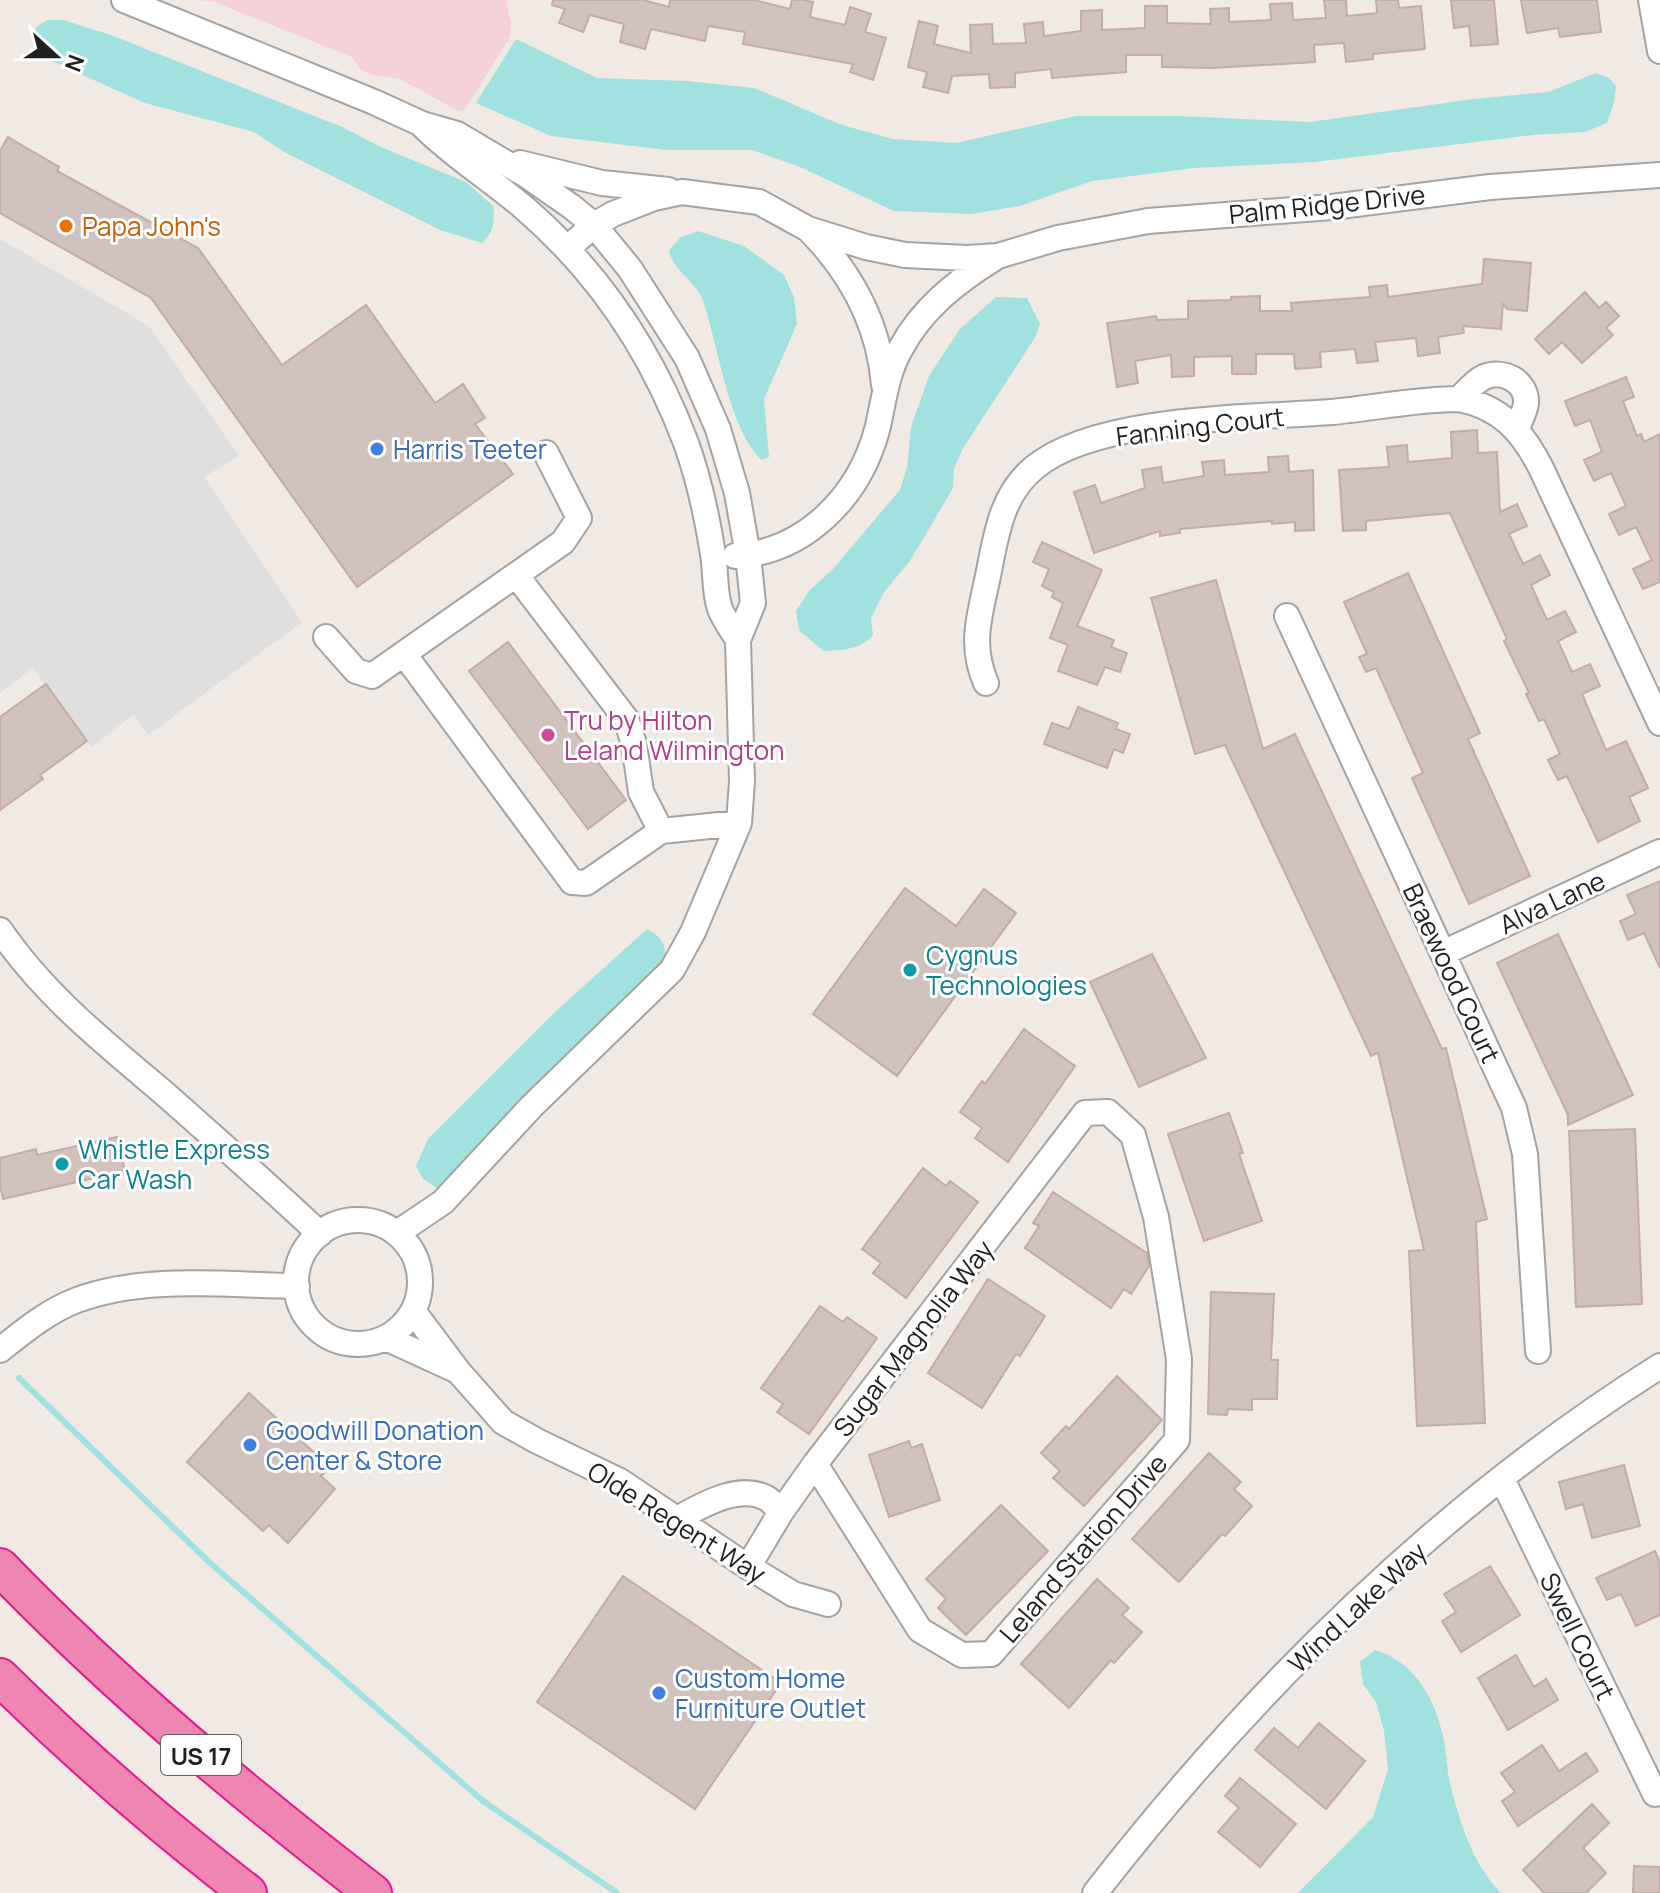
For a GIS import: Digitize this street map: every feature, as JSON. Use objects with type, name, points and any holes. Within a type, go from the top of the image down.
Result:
[{"type":"highway","name":"US 17","points":[[1,1568],[151,1713],[248,1795],[373,1893]]},
{"type":"highway","name":"US 17","points":[[0,1677],[129,1797],[248,1893]]},
{"type":"street","points":[[124,0],[422,124],[457,134],[546,188],[594,225],[650,298],[692,368],[728,459],[748,555],[753,603],[738,640],[742,781],[739,823],[693,932],[672,970],[531,1107],[443,1202],[397,1233]]},
{"type":"street","points":[[1651,0],[1660,51]]},
{"type":"street","points":[[422,124],[446,149],[499,187],[568,248],[606,293],[661,385],[693,463],[714,557],[720,608],[738,640]]},
{"type":"street","points":[[490,153],[602,183],[682,192]]},
{"type":"street","name":"Palm Ridge Drive","points":[[568,248],[594,225],[613,214],[654,198],[682,192],[711,193],[759,202],[808,229],[866,247],[905,255],[944,258],[998,256],[1058,238],[1148,221],[1332,207],[1490,187],[1660,175]]},
{"type":"street","points":[[808,229],[837,260],[865,306],[878,345],[884,387]]},
{"type":"street","name":"Palm Ridge Drive","points":[[714,557],[771,550],[800,538],[829,515],[863,467],[871,448],[884,387],[900,349],[913,328],[952,286],[998,256]]},
{"type":"street","points":[[1459,399],[1489,375],[1507,376],[1522,386],[1525,395],[1524,413],[1517,428]]},
{"type":"street","name":"Fanning Court","points":[[986,683],[976,650],[977,629],[997,530],[1003,510],[1019,483],[1047,459],[1089,441],[1156,426],[1459,399],[1495,411],[1517,428],[1541,468],[1660,723]]},
{"type":"street","points":[[326,637],[356,671],[372,676],[563,542],[579,518],[546,453]]},
{"type":"street","points":[[516,575],[626,719],[634,744],[641,792],[661,831]]},
{"type":"street","name":"Braewood Court","points":[[1287,616],[1504,1084],[1521,1131],[1538,1351]]},
{"type":"street","points":[[404,654],[572,882],[586,883],[661,831],[739,823]]},
{"type":"street","name":"Alva Lane","points":[[1443,953],[1660,852]]},
{"type":"street","points":[[0,930],[38,978],[81,1023],[237,1157],[320,1234]]},
{"type":"street","name":"Leland Station Drive","points":[[815,1464],[920,1630],[962,1655],[991,1654],[1177,1440],[1179,1359],[1156,1217],[1133,1135],[1108,1112],[1085,1113]]},
{"type":"street","name":"Sugar Magnolia Way","points":[[748,1567],[815,1464],[1085,1113]]},
{"type":"street","points":[[356,1220],[378,1223],[397,1233],[415,1254],[420,1275],[417,1305],[406,1323],[386,1338],[365,1344],[344,1343],[313,1325],[302,1307],[297,1286],[298,1270],[306,1250],[320,1234],[335,1224],[356,1220]]},
{"type":"street","points":[[0,1350],[51,1313],[77,1300],[106,1292],[166,1285],[297,1286]]},
{"type":"street","name":"Olde Regent Way","points":[[413,1311],[458,1371],[503,1422],[620,1481],[793,1594],[828,1604]]},
{"type":"street","name":"Olde Regent Way","points":[[386,1338],[458,1371]]},
{"type":"street","name":"Wind Lake Way","points":[[1095,1893],[1161,1809],[1263,1695],[1379,1583],[1502,1479],[1660,1366]]},
{"type":"street","name":"Swell Court","points":[[1502,1479],[1655,1794]]},
{"type":"street","points":[[677,1519],[705,1503],[741,1493],[766,1498],[781,1512]]},
{"type":"shaded area","points":[[199,0],[506,0],[511,23],[510,37],[464,111],[398,78],[372,75],[360,69],[352,57],[214,2]]},
{"type":"shaded area","points":[[0,239],[149,326],[239,456],[204,477],[302,622],[148,735],[134,714],[92,747],[33,668],[0,693]]},
{"type":"water","points":[[48,20],[63,20],[111,35],[342,127],[381,147],[466,182],[493,206],[491,231],[482,243],[440,230],[284,152],[254,132],[145,103],[49,60],[34,43],[36,27]]},
{"type":"water","points":[[516,39],[597,78],[687,81],[754,88],[842,125],[893,139],[956,143],[1076,116],[1176,116],[1310,122],[1473,99],[1548,92],[1596,73],[1609,78],[1616,86],[1607,123],[1585,132],[1533,135],[1315,162],[1194,168],[1092,181],[1020,206],[971,214],[894,211],[800,167],[752,150],[666,150],[551,136],[476,103]]},
{"type":"water","points":[[698,231],[744,246],[784,275],[794,297],[797,324],[764,399],[769,457],[762,460],[751,447],[733,408],[700,294],[675,264],[669,250],[681,237]]},
{"type":"water","points":[[996,297],[1027,298],[1040,324],[1036,336],[964,447],[954,468],[953,488],[910,561],[884,592],[871,618],[873,635],[856,646],[823,651],[799,630],[796,611],[810,590],[832,570],[900,490],[907,467],[911,427],[929,376],[960,329]]},
{"type":"water","points":[[647,929],[664,946],[663,970],[440,1190],[423,1179],[416,1166],[428,1139],[555,1012]]},
{"type":"water","points":[[1375,1650],[1400,1662],[1427,1692],[1442,1732],[1449,1780],[1464,1830],[1483,1870],[1501,1893],[1298,1893],[1373,1817],[1388,1769],[1384,1731],[1376,1702],[1363,1684],[1360,1662]]},
{"type":"building","points":[[553,0],[643,0],[669,7],[670,0],[754,0],[790,9],[792,0],[803,0],[813,2],[810,17],[845,25],[850,7],[871,14],[865,32],[886,38],[873,80],[850,72],[853,64],[743,44],[745,32],[708,26],[705,41],[651,29],[645,49],[620,42],[624,24],[590,15],[583,32],[559,23],[565,9],[552,5]]},
{"type":"building","points":[[1324,0],[1346,0],[1347,16],[1377,13],[1376,0],[1398,0],[1399,8],[1421,6],[1425,49],[1373,54],[1373,59],[1346,62],[1344,43],[1314,45],[1315,62],[1213,68],[1162,67],[1162,55],[1126,55],[1126,72],[1052,78],[1051,69],[1015,73],[1015,87],[990,88],[989,74],[952,76],[948,93],[923,87],[927,72],[908,67],[919,21],[938,26],[934,44],[971,53],[970,25],[992,24],[993,44],[1026,43],[1024,24],[1043,22],[1044,36],[1081,31],[1081,11],[1102,10],[1102,30],[1145,28],[1145,6],[1167,6],[1167,23],[1211,24],[1210,9],[1229,8],[1229,22],[1271,20],[1270,4],[1292,3],[1293,20],[1326,18]]},
{"type":"building","points":[[1451,0],[1494,0],[1498,44],[1471,46],[1469,26],[1454,28]]},
{"type":"building","points":[[1521,0],[1597,0],[1601,32],[1560,37],[1558,28],[1527,33]]},
{"type":"building","name":"Harris Teeter","points":[[8,137],[59,167],[57,171],[198,248],[282,365],[366,305],[435,403],[463,384],[485,418],[475,424],[513,474],[357,587],[151,298],[0,213],[0,151]]},
{"type":"building","points":[[1484,259],[1531,263],[1527,311],[1507,309],[1503,304],[1501,329],[1463,326],[1464,333],[1438,337],[1440,353],[1418,356],[1416,338],[1375,342],[1378,361],[1357,363],[1355,349],[1320,352],[1321,367],[1295,369],[1294,354],[1256,354],[1256,374],[1232,374],[1232,356],[1194,357],[1194,376],[1172,377],[1171,355],[1135,361],[1138,383],[1117,387],[1107,323],[1156,316],[1157,320],[1188,319],[1188,301],[1260,296],[1260,311],[1292,311],[1291,303],[1370,297],[1369,287],[1387,285],[1388,297],[1482,284]]},
{"type":"building","points":[[1585,292],[1599,308],[1606,302],[1619,316],[1606,328],[1613,335],[1582,363],[1562,342],[1549,354],[1535,339]]},
{"type":"building","points":[[1626,377],[1634,397],[1623,401],[1637,436],[1641,434],[1644,442],[1660,434],[1660,582],[1643,589],[1633,569],[1652,560],[1636,527],[1619,535],[1609,514],[1626,506],[1611,473],[1594,481],[1584,460],[1602,452],[1590,420],[1575,426],[1565,401]]},
{"type":"building","points":[[1477,430],[1478,453],[1497,452],[1500,512],[1517,504],[1527,526],[1509,534],[1523,564],[1540,555],[1550,575],[1531,585],[1547,620],[1565,611],[1576,632],[1558,641],[1572,672],[1590,664],[1600,686],[1582,694],[1606,750],[1626,741],[1648,788],[1629,797],[1640,821],[1598,842],[1567,776],[1558,780],[1548,760],[1560,754],[1544,719],[1539,721],[1526,694],[1529,693],[1504,641],[1507,639],[1450,513],[1366,521],[1366,530],[1343,531],[1339,470],[1389,467],[1387,447],[1407,445],[1408,462],[1452,458],[1451,432]]},
{"type":"building","points":[[1288,456],[1289,472],[1313,470],[1314,530],[1295,531],[1295,522],[1272,524],[1272,521],[1180,529],[1180,533],[1160,536],[1160,531],[1094,553],[1074,492],[1095,485],[1101,503],[1145,488],[1142,470],[1161,467],[1163,483],[1204,476],[1202,462],[1224,460],[1225,475],[1269,472],[1268,457]]},
{"type":"building","points":[[1042,542],[1102,570],[1077,626],[1114,640],[1111,647],[1127,653],[1120,672],[1105,667],[1097,685],[1058,671],[1068,645],[1050,638],[1063,603],[1052,597],[1054,592],[1042,586],[1049,569],[1033,562]]},
{"type":"building","points":[[1408,573],[1480,733],[1468,739],[1530,876],[1469,904],[1412,778],[1423,773],[1376,668],[1366,672],[1359,657],[1367,654],[1344,602]]},
{"type":"building","points":[[1216,580],[1263,749],[1295,734],[1442,1049],[1446,1048],[1487,1219],[1476,1222],[1485,1423],[1417,1426],[1409,1251],[1424,1250],[1378,1053],[1371,1056],[1225,745],[1195,754],[1151,598]]},
{"type":"building","name":"Tru by Hilton Leland Wilmington","points":[[508,642],[626,800],[588,829],[469,671]]},
{"type":"building","points":[[46,684],[87,741],[40,775],[43,779],[0,810],[0,717]]},
{"type":"building","points":[[1078,707],[1118,723],[1116,729],[1130,734],[1123,753],[1114,749],[1107,768],[1044,744],[1052,723],[1069,729]]},
{"type":"building","points":[[1660,881],[1660,968],[1644,933],[1628,940],[1620,921],[1636,914],[1627,895]]},
{"type":"building","name":"Cygnus Technologies","points":[[905,888],[956,926],[984,889],[1016,913],[897,1076],[813,1014]]},
{"type":"building","points":[[1558,934],[1633,1095],[1568,1125],[1568,1115],[1497,963]]},
{"type":"building","points":[[1152,954],[1206,1058],[1139,1087],[1090,982]]},
{"type":"building","points":[[1024,1029],[1075,1066],[1008,1162],[975,1138],[982,1128],[960,1112],[982,1081],[985,1084]]},
{"type":"building","points":[[1229,1113],[1243,1153],[1239,1154],[1262,1221],[1204,1241],[1168,1134]]},
{"type":"building","points":[[1635,1129],[1642,1304],[1576,1307],[1569,1131]]},
{"type":"building","name":"Whistle Express Car Wash","points":[[117,1137],[125,1171],[3,1199],[0,1158],[36,1149],[37,1155]]},
{"type":"building","points":[[923,1168],[946,1186],[950,1181],[978,1202],[906,1298],[873,1273],[881,1263],[862,1249]]},
{"type":"building","points":[[1053,1192],[1147,1253],[1149,1266],[1131,1294],[1124,1289],[1111,1308],[1025,1248],[1039,1226],[1033,1223]]},
{"type":"building","points":[[988,1279],[1045,1316],[1020,1356],[1016,1354],[982,1408],[928,1373]]},
{"type":"building","points":[[1211,1292],[1274,1294],[1271,1360],[1278,1360],[1277,1399],[1252,1399],[1252,1410],[1228,1409],[1227,1415],[1208,1414]]},
{"type":"building","points":[[820,1306],[843,1322],[847,1317],[877,1338],[809,1434],[777,1412],[783,1404],[761,1388]]},
{"type":"building","points":[[1117,1376],[1162,1420],[1084,1506],[1053,1478],[1060,1471],[1041,1453],[1066,1426],[1069,1429]]},
{"type":"building","points":[[249,1393],[330,1467],[321,1476],[335,1489],[288,1543],[269,1525],[263,1531],[187,1462]]},
{"type":"building","points":[[909,1441],[911,1448],[922,1444],[940,1500],[889,1517],[869,1455]]},
{"type":"building","points":[[1209,1453],[1241,1482],[1234,1489],[1252,1506],[1179,1582],[1132,1539]]},
{"type":"building","points":[[1624,1465],[1640,1526],[1592,1538],[1583,1504],[1566,1509],[1559,1482]]},
{"type":"building","points":[[1001,1505],[1048,1551],[966,1635],[938,1608],[946,1599],[926,1579]]},
{"type":"building","points":[[1655,1551],[1660,1563],[1660,1615],[1636,1626],[1621,1594],[1607,1600],[1596,1578]]},
{"type":"building","points":[[1490,1566],[1520,1615],[1461,1652],[1442,1621],[1456,1612],[1444,1594]]},
{"type":"building","name":"Custom Home Furniture Outlet","points":[[623,1576],[781,1683],[695,1809],[537,1702]]},
{"type":"building","points":[[1097,1579],[1129,1608],[1122,1615],[1142,1632],[1114,1663],[1111,1660],[1069,1708],[1021,1664]]},
{"type":"building","points":[[1516,1655],[1534,1687],[1546,1679],[1558,1700],[1508,1730],[1478,1678]]},
{"type":"building","points":[[1319,1723],[1365,1761],[1326,1809],[1255,1750],[1274,1728],[1298,1748]]},
{"type":"building","points":[[1542,1745],[1559,1771],[1586,1753],[1598,1771],[1518,1826],[1502,1801],[1515,1792],[1501,1773]]},
{"type":"building","points":[[1240,1778],[1296,1824],[1260,1867],[1218,1832],[1239,1808],[1225,1796]]},
{"type":"building","points":[[1592,1804],[1609,1823],[1583,1848],[1606,1873],[1586,1893],[1544,1893],[1523,1870]]},
{"type":"building","points":[[1634,1866],[1660,1867],[1660,1893],[1633,1893]]},
{"type":"waterway","points":[[19,1378],[209,1562],[483,1801],[617,1893]]},
{"type":"place","name":"Papa John's","points":[[66,226]]},
{"type":"place","name":"Harris Teeter","points":[[377,449]]},
{"type":"place","name":"Tru by Hilton Leland Wilmington","points":[[548,735]]},
{"type":"place","name":"Cygnus Technologies","points":[[910,970]]},
{"type":"place","name":"Whistle Express Car Wash","points":[[62,1164]]},
{"type":"place","name":"Goodwill Donation Center & Store","points":[[250,1445]]},
{"type":"place","name":"Custom Home Furniture Outlet","points":[[659,1693]]}]
